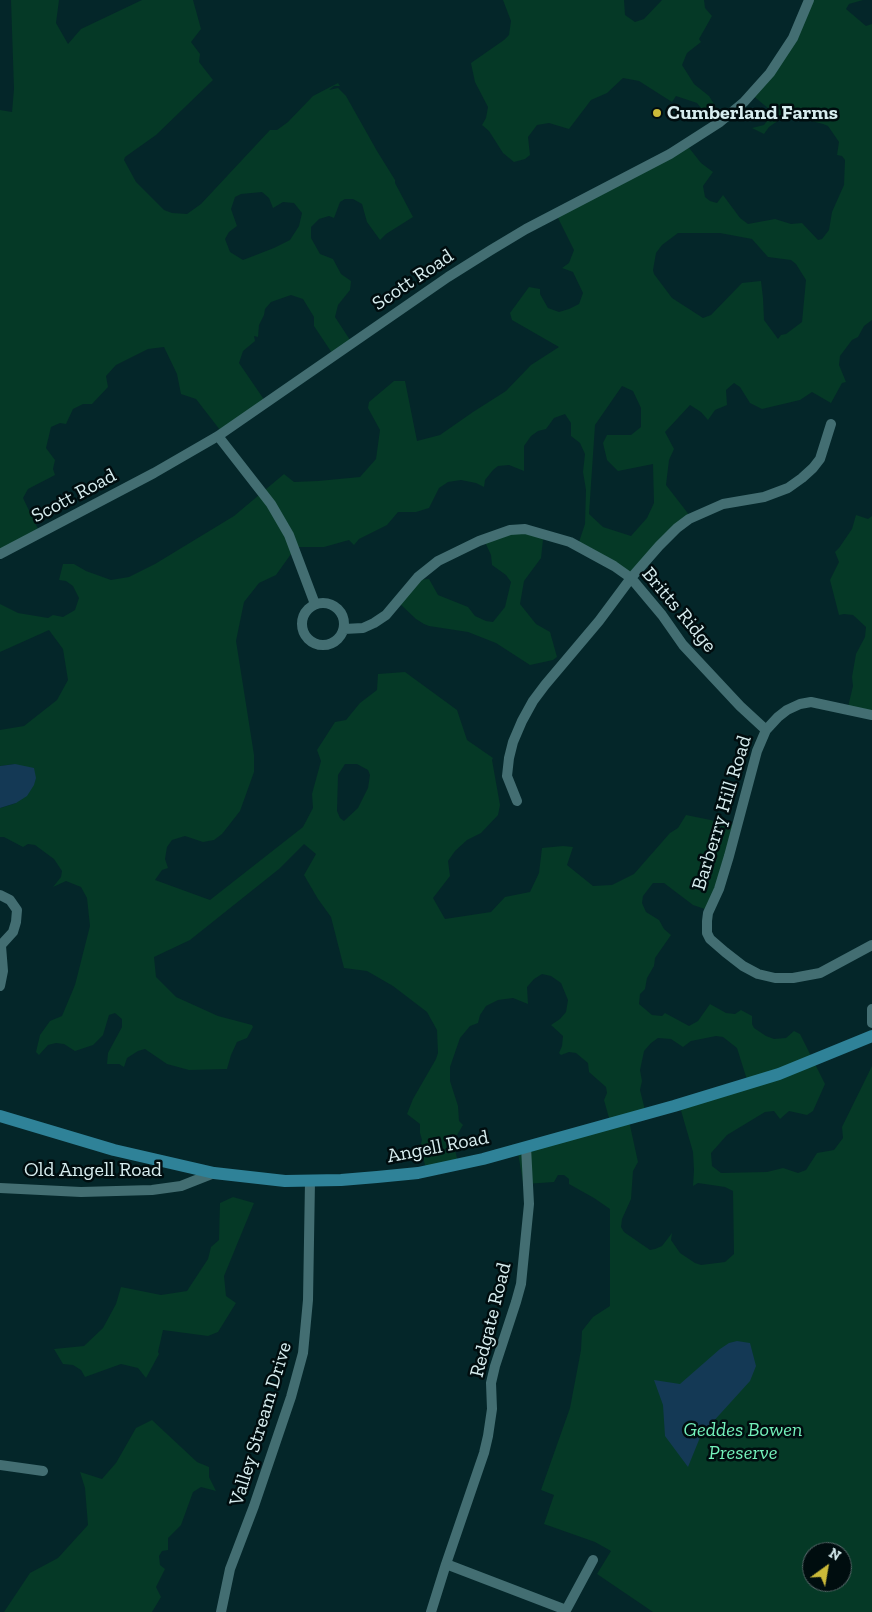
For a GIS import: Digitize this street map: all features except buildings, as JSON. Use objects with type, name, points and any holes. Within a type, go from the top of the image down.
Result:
[{"type":"main road","name":"Angell Road","points":[[0,1116],[114,1150],[214,1173],[285,1181],[377,1178],[418,1173],[483,1160],[674,1106],[771,1077],[872,1036]]},
{"type":"street","name":"Scott Road","points":[[0,554],[154,474],[218,436],[440,282],[490,250],[526,229],[670,154],[720,122],[744,102],[770,73],[793,38],[809,0]]},
{"type":"street","points":[[517,801],[507,776],[509,758],[522,722],[545,685],[631,578],[659,546],[689,519],[723,504],[764,497],[788,488],[802,478],[820,459],[831,424]]},
{"type":"street","points":[[218,436],[271,504],[288,535],[316,604]]},
{"type":"street","name":"Britts Ridge","points":[[344,629],[363,628],[386,615],[418,577],[438,560],[479,541],[510,530],[525,529],[570,542],[614,566],[631,578],[662,614],[683,645],[740,706],[766,730]]},
{"type":"street","points":[[325,602],[333,605],[340,611],[344,620],[344,629],[340,638],[332,644],[322,646],[313,643],[305,637],[301,628],[302,618],[307,609],[325,602]]},
{"type":"street","name":"Barberry Hill Road","points":[[872,715],[811,702],[800,704],[787,710],[766,730],[757,751],[725,871],[708,913],[707,933],[715,944],[744,966],[758,974],[775,978],[793,978],[820,973],[872,945]]},
{"type":"street","points":[[0,895],[10,900],[17,910],[16,922],[12,932],[0,945],[3,971],[0,986]]},
{"type":"street","points":[[872,1009],[872,1024]]},
{"type":"street","name":"Redgate Road","points":[[431,1612],[484,1454],[492,1409],[491,1383],[521,1284],[529,1211],[526,1147]]},
{"type":"street","name":"Old Angell Road","points":[[0,1188],[81,1192],[152,1190],[181,1186],[214,1173]]},
{"type":"street","name":"Valley Stream Drive","points":[[221,1612],[230,1569],[249,1522],[291,1397],[303,1353],[307,1326],[310,1181]]},
{"type":"street","points":[[0,1466],[42,1471]]},
{"type":"street","points":[[446,1564],[566,1611],[593,1560]]},
{"type":"green space","points":[[11,0],[59,0],[56,23],[68,44],[81,29],[142,0],[193,0],[201,29],[191,42],[200,54],[199,62],[213,80],[156,135],[125,157],[124,160],[136,182],[164,210],[172,213],[187,214],[201,204],[270,130],[277,130],[288,122],[313,96],[338,83],[340,86],[334,86],[329,90],[338,88],[346,96],[395,180],[413,217],[380,240],[367,222],[362,204],[353,199],[345,199],[340,202],[334,218],[329,216],[319,219],[311,227],[311,238],[320,254],[333,259],[341,274],[351,281],[350,290],[338,305],[335,317],[350,340],[332,353],[314,326],[314,317],[303,299],[291,295],[271,302],[265,309],[259,325],[258,337],[254,336],[255,341],[243,351],[239,363],[265,401],[220,430],[196,399],[181,394],[177,374],[164,347],[148,349],[116,365],[106,376],[108,387],[92,404],[83,404],[73,409],[66,424],[60,423],[51,427],[46,448],[55,460],[53,469],[55,475],[28,489],[23,498],[39,531],[0,553],[0,110],[12,112],[14,89]],"holes":[[[262,192],[269,198],[273,208],[283,202],[294,203],[302,213],[299,226],[290,240],[243,260],[230,252],[225,239],[229,232],[237,226],[231,209],[235,197],[241,194]]]},
{"type":"green space","points":[[503,0],[624,0],[625,15],[635,22],[644,19],[662,0],[704,0],[705,8],[712,16],[699,39],[701,42],[687,53],[682,65],[694,84],[709,96],[721,115],[712,122],[697,103],[676,96],[672,102],[639,81],[623,78],[607,93],[591,100],[569,129],[549,123],[537,125],[528,137],[530,155],[525,159],[514,162],[503,153],[489,131],[482,125],[486,118],[488,107],[475,82],[471,63],[509,35],[511,21]]},
{"type":"green space","name":"Geddes Bowen Preserve","points":[[809,0],[863,0],[849,4],[846,9],[866,26],[872,24],[872,320],[864,326],[858,337],[852,340],[840,356],[839,365],[846,382],[842,383],[831,403],[812,392],[800,400],[762,409],[750,403],[740,387],[734,383],[726,390],[727,405],[715,410],[708,420],[701,412],[690,405],[665,432],[674,449],[669,460],[666,485],[690,516],[631,579],[577,548],[585,524],[586,490],[583,472],[585,454],[580,443],[571,436],[571,423],[565,414],[554,418],[546,429],[538,431],[531,436],[524,446],[524,471],[509,465],[498,466],[485,480],[484,487],[461,480],[448,482],[439,488],[429,508],[416,512],[398,512],[387,525],[359,539],[354,545],[349,540],[324,547],[296,547],[276,575],[259,583],[244,602],[236,641],[254,755],[254,772],[240,811],[222,834],[214,840],[203,842],[185,836],[172,840],[167,847],[165,859],[168,868],[162,870],[155,880],[210,900],[303,827],[313,808],[312,794],[321,761],[317,750],[335,722],[346,720],[360,703],[377,690],[378,674],[405,672],[457,710],[467,740],[493,758],[500,805],[498,815],[481,833],[467,840],[455,851],[448,861],[450,876],[433,898],[445,919],[491,912],[505,897],[530,892],[539,873],[542,848],[573,847],[567,865],[593,886],[612,885],[634,874],[670,833],[678,828],[686,815],[735,825],[708,910],[693,905],[664,883],[653,883],[643,896],[642,903],[646,912],[659,920],[664,929],[671,935],[655,958],[654,966],[647,978],[645,989],[640,994],[639,1004],[652,1015],[662,1016],[665,1013],[689,1026],[698,1021],[710,1004],[726,1013],[735,1014],[741,1010],[752,1016],[754,1028],[774,1039],[786,1038],[794,1031],[800,1034],[825,1084],[813,1111],[807,1115],[789,1111],[780,1119],[774,1111],[765,1112],[727,1135],[711,1153],[712,1166],[721,1173],[767,1172],[783,1168],[798,1173],[806,1170],[817,1153],[834,1150],[843,1138],[842,1127],[872,1066],[872,1612],[653,1612],[597,1574],[611,1551],[595,1542],[544,1524],[554,1495],[541,1490],[570,1408],[581,1350],[582,1331],[593,1317],[610,1306],[610,1209],[569,1184],[569,1179],[564,1175],[558,1175],[554,1182],[525,1184],[523,1182],[518,1153],[611,1125],[604,1100],[607,1093],[606,1087],[589,1072],[588,1063],[576,1053],[569,1052],[561,1055],[559,1053],[563,1036],[551,1025],[566,1012],[568,1000],[561,983],[551,976],[542,974],[527,987],[528,1004],[513,998],[498,1000],[486,1006],[480,1015],[478,1023],[470,1026],[460,1038],[450,1067],[450,1081],[458,1106],[459,1121],[463,1125],[453,1142],[459,1166],[427,1172],[420,1147],[422,1140],[420,1124],[407,1114],[413,1099],[436,1059],[438,1053],[437,1030],[427,1012],[393,986],[367,971],[344,968],[331,917],[304,875],[316,854],[304,844],[279,869],[190,940],[154,957],[156,977],[176,997],[218,1016],[252,1025],[253,1027],[247,1038],[237,1042],[227,1069],[189,1070],[167,1064],[145,1049],[127,1058],[124,1067],[119,1064],[107,1064],[108,1053],[122,1027],[122,1019],[115,1013],[109,1015],[103,1035],[93,1045],[75,1051],[64,1044],[56,1043],[48,1045],[39,1055],[36,1052],[40,1035],[50,1021],[62,1016],[75,985],[90,926],[87,898],[81,887],[66,881],[53,887],[61,877],[62,871],[54,859],[35,845],[28,844],[23,847],[4,837],[0,837],[0,808],[16,803],[15,764],[0,766],[0,730],[24,726],[57,700],[68,680],[63,649],[49,630],[0,652],[0,604],[18,613],[48,618],[53,615],[63,617],[75,610],[79,598],[73,586],[66,581],[59,580],[63,564],[74,564],[86,571],[111,580],[129,577],[155,564],[234,516],[284,474],[294,482],[360,477],[376,459],[380,430],[368,408],[369,402],[394,381],[405,381],[417,441],[440,435],[506,391],[531,365],[559,347],[512,320],[510,313],[529,287],[540,289],[540,294],[548,308],[559,312],[579,304],[583,293],[573,272],[562,268],[569,263],[574,250],[556,214],[686,144],[701,163],[713,172],[703,186],[705,197],[710,201],[717,203],[723,195],[740,218],[748,224],[775,219],[791,224],[802,223],[818,240],[822,239],[829,230],[832,212],[844,185],[845,160],[842,156],[837,155],[839,142],[828,126],[793,116],[782,118],[769,127],[764,134],[752,128],[764,125],[769,118],[769,109],[751,94],[768,75]],"holes":[[[678,233],[720,233],[752,239],[768,257],[791,260],[796,264],[806,280],[802,322],[786,334],[781,335],[778,339],[764,320],[761,281],[742,283],[711,315],[703,318],[672,298],[653,270],[656,253],[662,245]],[[622,386],[633,391],[641,408],[641,427],[631,435],[607,435],[603,443],[607,460],[618,471],[653,464],[654,503],[647,518],[631,536],[603,527],[589,514],[595,425]],[[345,764],[357,764],[368,770],[370,775],[368,788],[358,808],[344,821],[340,818],[337,811],[338,775]],[[716,1036],[723,1037],[737,1048],[748,1083],[680,1107],[693,1152],[693,1186],[698,1183],[725,1187],[733,1191],[734,1254],[725,1262],[701,1265],[680,1253],[671,1240],[672,1233],[662,1246],[650,1250],[624,1232],[621,1227],[622,1219],[631,1199],[633,1171],[638,1162],[629,1121],[646,1114],[640,1090],[642,1081],[640,1070],[644,1051],[658,1038],[671,1039],[683,1047],[691,1041]]]},
{"type":"green space","points":[[856,515],[868,519],[872,516],[872,718],[847,711],[853,686],[852,677],[856,654],[865,637],[866,627],[853,615],[839,615],[830,580],[839,562],[835,552],[852,529]]},
{"type":"green space","points":[[526,532],[543,539],[541,558],[524,581],[520,604],[536,624],[550,632],[557,657],[553,660],[530,665],[496,643],[468,632],[424,624],[398,602],[416,580],[429,579],[438,595],[468,607],[475,616],[493,622],[505,607],[511,582],[506,575],[492,565],[491,555],[485,542],[506,533]]},
{"type":"green space","points":[[233,1197],[254,1203],[224,1276],[226,1296],[236,1303],[218,1332],[208,1336],[163,1330],[159,1354],[146,1378],[138,1368],[121,1364],[85,1377],[81,1370],[73,1365],[63,1364],[54,1349],[84,1346],[103,1328],[116,1304],[121,1287],[161,1295],[187,1291],[208,1259],[211,1247],[219,1240],[220,1203]]},
{"type":"green space","points":[[152,1420],[197,1462],[209,1467],[209,1477],[216,1491],[201,1487],[193,1492],[181,1525],[168,1538],[168,1550],[162,1551],[159,1556],[160,1565],[165,1569],[156,1587],[161,1597],[152,1612],[4,1612],[30,1573],[58,1558],[88,1525],[85,1488],[80,1472],[102,1479],[116,1463],[136,1428]]},
{"type":"water","points":[[15,764],[34,768],[36,778],[34,785],[27,796],[16,803],[0,808],[0,766]]},
{"type":"water","points":[[737,1341],[750,1343],[756,1366],[750,1381],[701,1435],[688,1467],[665,1436],[663,1405],[654,1380],[680,1384],[720,1349],[729,1343]]},
{"type":"place","name":"Cumberland Farms","points":[[657,113]]}]
